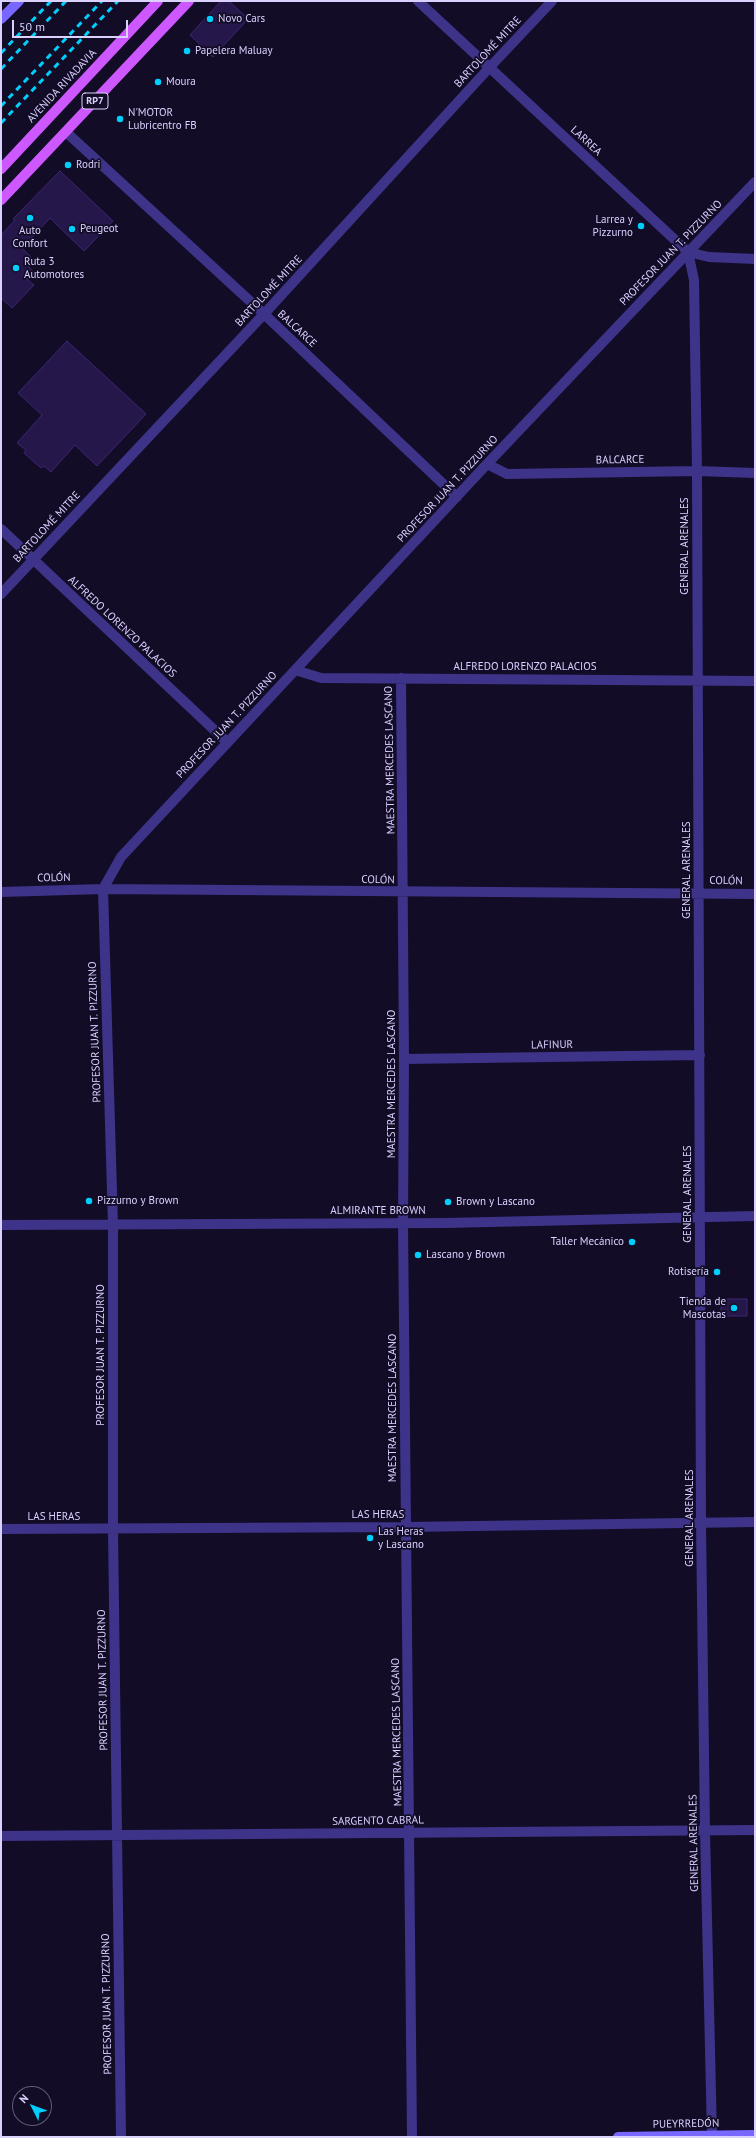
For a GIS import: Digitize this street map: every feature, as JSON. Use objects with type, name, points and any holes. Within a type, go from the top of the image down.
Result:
[{"type":"main road","name":"AVENIDA RIVADAVIA","points":[[1,169],[158,1]]},
{"type":"main road","name":"RP7","points":[[1,200],[189,1]]},
{"type":"street","points":[[1,19],[19,1]]},
{"type":"street","name":"LARREA","points":[[418,1],[688,252],[709,257],[755,258]]},
{"type":"street","name":"BARTOLOMÉ MITRE","points":[[1,594],[264,314],[552,1]]},
{"type":"street","name":"BALCARCE","points":[[66,132],[264,314],[457,497]]},
{"type":"street","name":"PROFESOR JUAN T. PIZZURNO","points":[[121,2137],[113,1528],[113,1225],[103,889],[121,857],[227,742],[487,464],[755,182]]},
{"type":"street","name":"GENERAL ARENALES","points":[[688,252],[694,280],[697,471],[702,1523],[705,1831],[712,2136]]},
{"type":"street","name":"BALCARCE","points":[[487,464],[507,474],[697,471],[755,473]]},
{"type":"street","name":"ALFREDO LORENZO PALACIOS","points":[[1,529],[227,742]]},
{"type":"street","name":"ALFREDO LORENZO PALACIOS","points":[[295,670],[321,678],[698,679],[755,681]]},
{"type":"street","name":"MAESTRA MERCEDES LASCANO","points":[[401,678],[404,1059],[403,1223],[412,2137]]},
{"type":"street","name":"COLÓN","points":[[1,892],[103,889],[755,894]]},
{"type":"street","name":"LAFINUR","points":[[404,1059],[700,1055]]},
{"type":"street","name":"ALMIRANTE BROWN","points":[[1,1225],[403,1223],[755,1216]]},
{"type":"street","name":"LAS HERAS","points":[[1,1529],[406,1527],[755,1522]]},
{"type":"street","name":"SARGENTO CABRAL","points":[[1,1836],[755,1830]]},
{"type":"street","name":"PUEYRREDÓN","points":[[618,2137],[755,2135]]},
{"type":"building","points":[[221,1],[229,1],[248,19],[213,57],[190,35]]},
{"type":"building","points":[[60,171],[113,221],[84,251],[50,218],[22,248],[32,258],[26,264],[34,272],[27,279],[34,285],[12,308],[1,298],[1,235],[15,220],[13,219]]},
{"type":"building","points":[[67,341],[146,414],[97,466],[75,445],[51,472],[44,466],[41,468],[24,453],[26,450],[17,443],[42,415],[18,393]]},
{"type":"building","name":"Tienda de Mascotas","points":[[721,1299],[747,1299],[747,1316],[721,1316]]},
{"type":"railway","points":[[1,53],[51,1]]},
{"type":"railway","points":[[1,69],[66,1]]},
{"type":"railway","points":[[1,106],[102,1]]},
{"type":"railway","points":[[1,123],[118,1]]},
{"type":"place","name":"Novo Cars","points":[[210,19]]},
{"type":"place","name":"Papelera Maluay","points":[[187,51]]},
{"type":"place","name":"Moura","points":[[158,82]]},
{"type":"place","name":"N'MOTOR Lubricentro FB","points":[[120,119]]},
{"type":"place","name":"Rodri","points":[[68,165]]},
{"type":"place","name":"Auto Confort","points":[[30,218]]},
{"type":"place","name":"Larrea y Pizzurno","points":[[641,226]]},
{"type":"place","name":"Peugeot","points":[[72,229]]},
{"type":"place","name":"Ruta 3 Automotores","points":[[16,268]]},
{"type":"place","name":"Pizzurno y Brown","points":[[89,1201]]},
{"type":"place","name":"Brown y Lascano","points":[[448,1202]]},
{"type":"place","name":"Taller Mecánico","points":[[632,1242]]},
{"type":"place","name":"Lascano y Brown","points":[[418,1255]]},
{"type":"place","name":"Rotisería","points":[[717,1272]]},
{"type":"place","name":"Tienda de Mascotas","points":[[734,1308]]},
{"type":"place","name":"Las Heras y Lascano","points":[[370,1538]]}]
